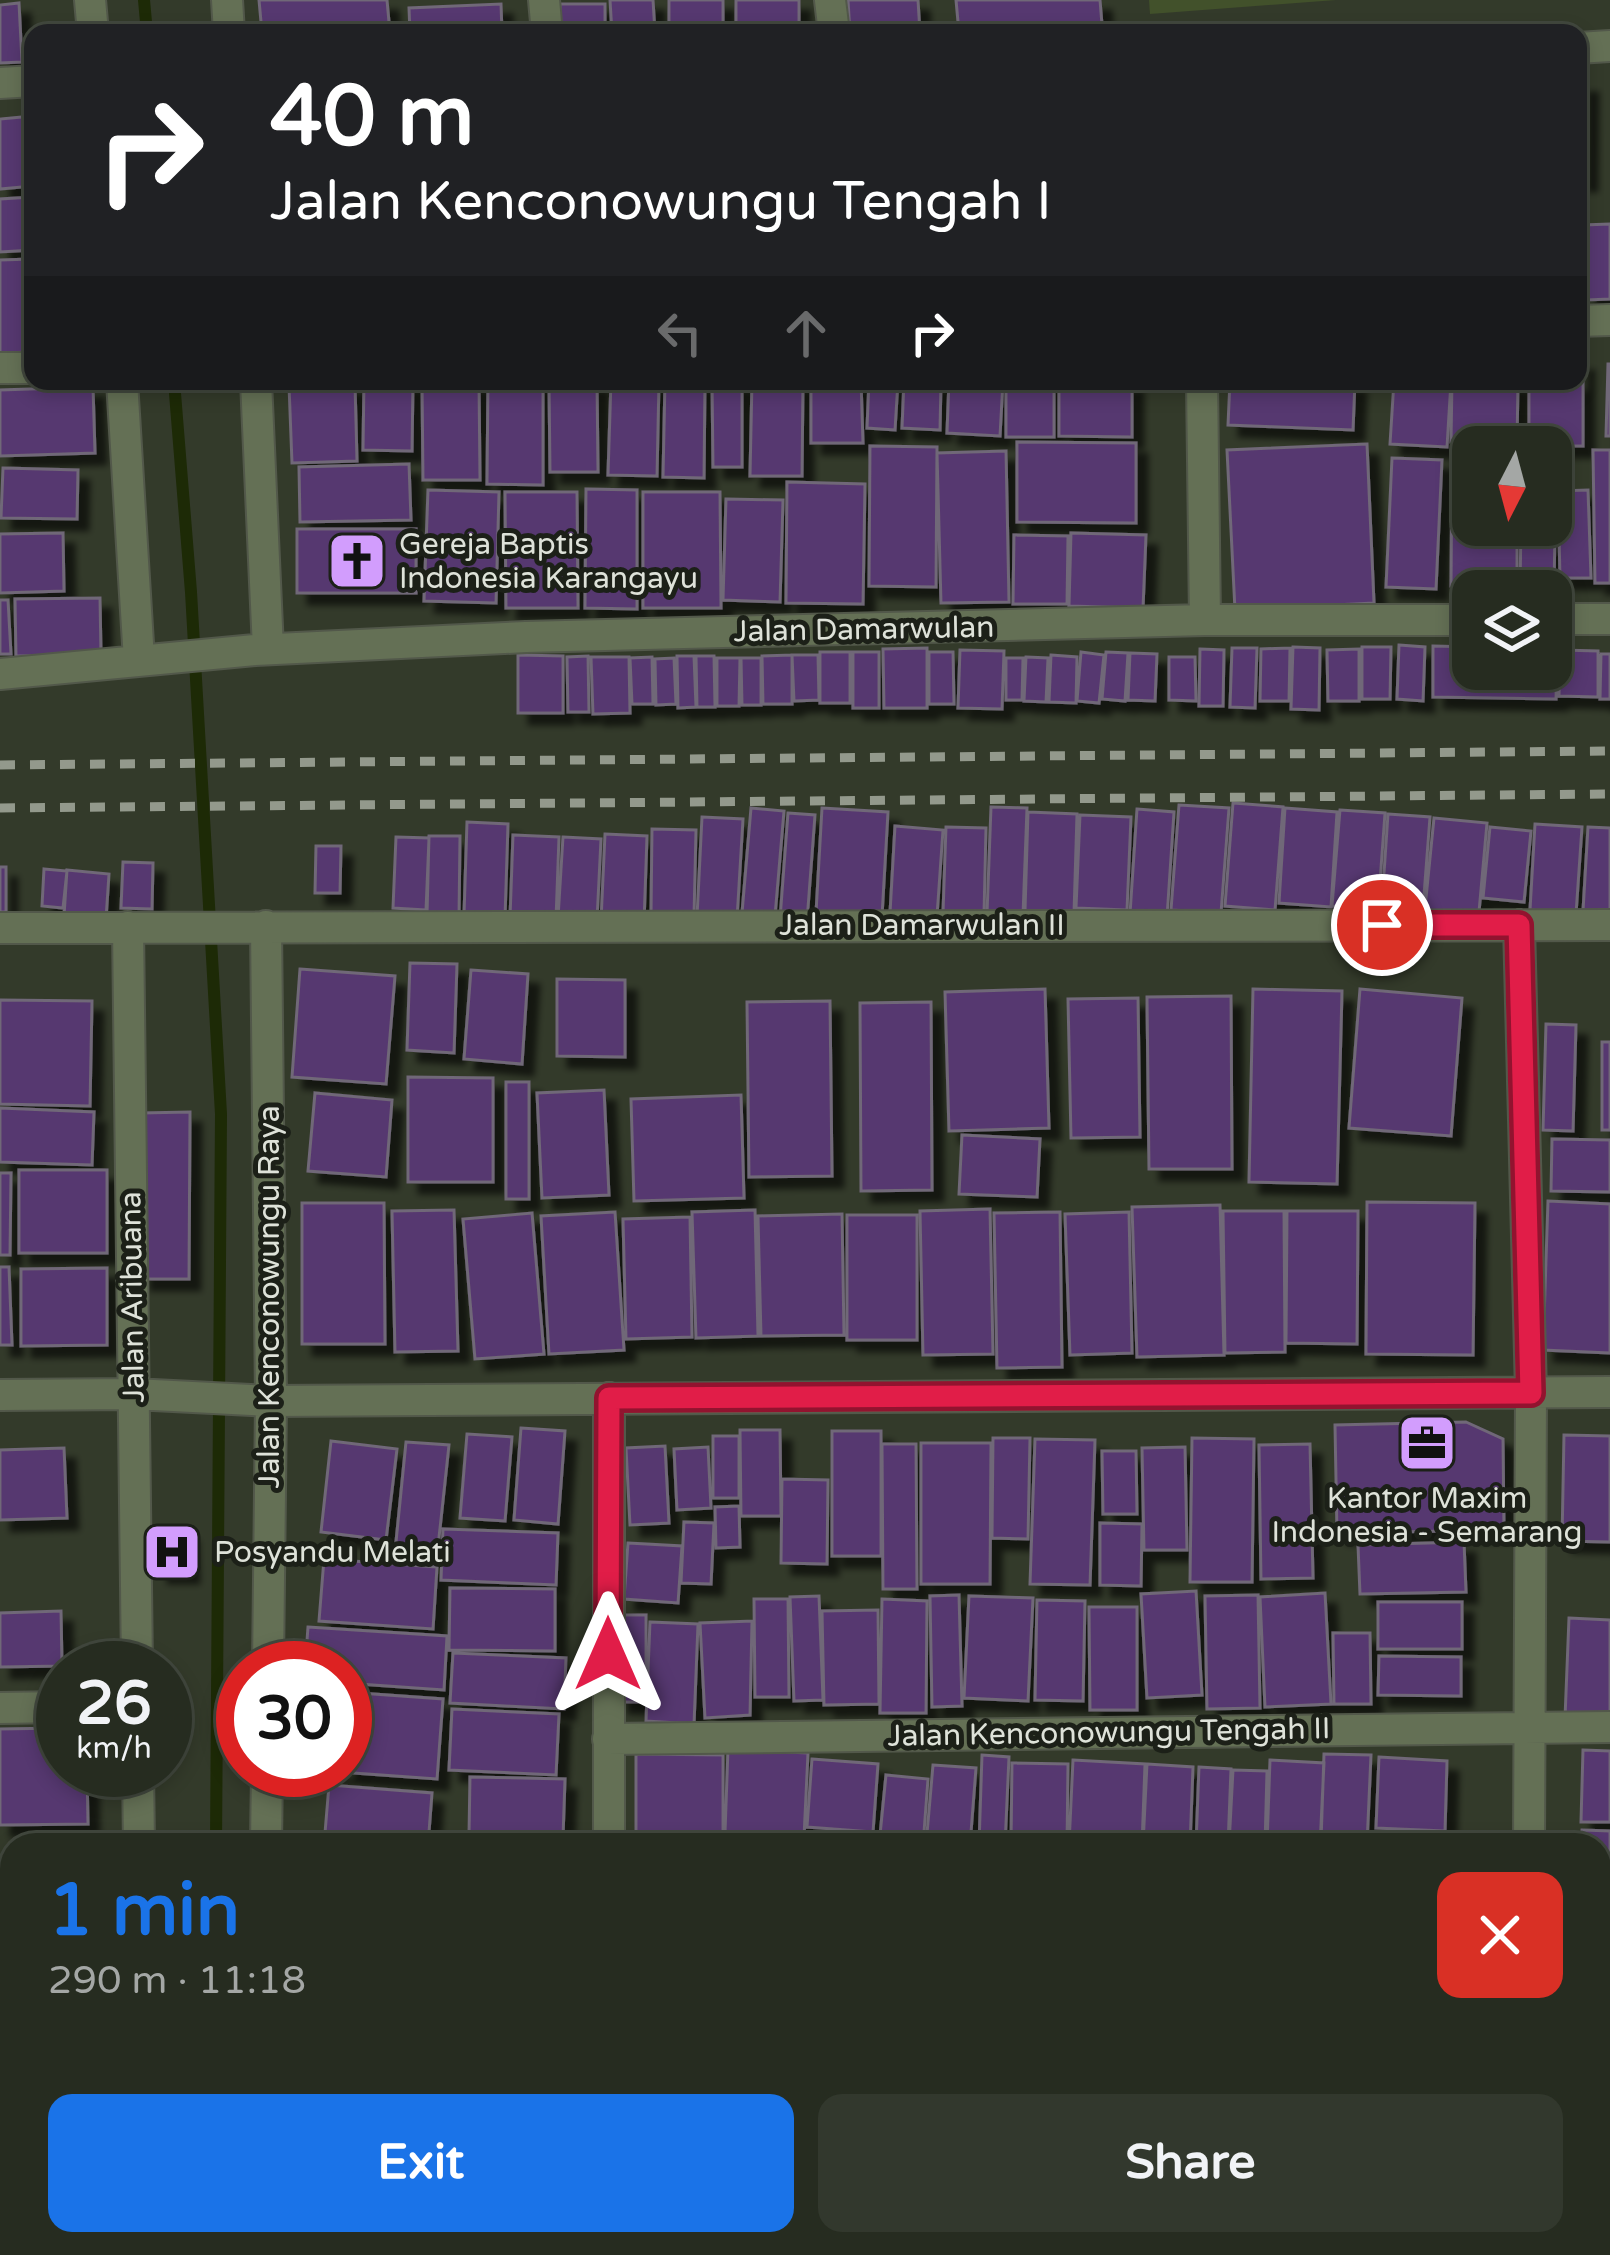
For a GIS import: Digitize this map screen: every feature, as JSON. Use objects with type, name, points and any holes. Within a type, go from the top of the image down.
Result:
[{"type":"street","points":[[123,390],[148,659]]},
{"type":"street","points":[[256,390],[261,650]]},
{"type":"street","points":[[1202,390],[1205,620]]},
{"type":"street","points":[[1572,620],[1610,619]]},
{"type":"street","name":"Jalan Damarwulan","points":[[0,674],[261,650],[526,637],[1205,620],[1452,620]]},
{"type":"street","points":[[1519,925],[1531,1393],[1529,1833]]},
{"type":"street","name":"Jalan Damarwulan II","points":[[0,928],[1610,925]]},
{"type":"street","name":"Jalan Kenconowungu Raya","points":[[266,926],[259,1400],[267,1641]]},
{"type":"street","name":"Jalan Aribuana","points":[[128,927],[137,1641]]},
{"type":"street","points":[[0,1396],[134,1394],[259,1400],[1610,1393]]},
{"type":"street","points":[[609,1398],[609,1833]]},
{"type":"street","points":[[0,1708],[36,1707]]},
{"type":"street","name":"Jalan Kenconowungu Tengah II","points":[[608,1739],[1610,1727]]},
{"type":"street","points":[[138,1797],[139,1833]]},
{"type":"street","points":[[266,1833],[267,1797]]},
{"type":"green space","points":[[1149,0],[1336,0],[1150,14]]},
{"type":"building","points":[[259,0],[387,0],[389,24],[261,24]]},
{"type":"building","points":[[610,0],[653,0],[654,24],[611,24]]},
{"type":"building","points":[[669,0],[723,0],[723,24],[669,24]]},
{"type":"building","points":[[736,0],[799,0],[799,24],[736,24]]},
{"type":"building","points":[[848,0],[918,0],[919,24],[849,24]]},
{"type":"building","points":[[956,0],[1100,0],[1102,24],[958,24]]},
{"type":"building","points":[[19,3],[22,62],[0,63],[0,5]]},
{"type":"building","points":[[501,4],[502,24],[410,24],[409,8]]},
{"type":"building","points":[[560,4],[605,4],[605,24],[560,24]]},
{"type":"building","points":[[24,117],[24,187],[0,189],[0,119]]},
{"type":"building","points":[[24,198],[24,251],[0,252],[0,199]]},
{"type":"building","points":[[1610,224],[1610,299],[1587,300],[1587,225]]},
{"type":"building","points":[[24,259],[24,352],[0,353],[0,260]]},
{"type":"building","points":[[1608,364],[1610,436],[1606,436]]},
{"type":"building","points":[[0,390],[93,390],[95,453],[0,456]]},
{"type":"building","points":[[289,390],[355,390],[357,461],[292,463]]},
{"type":"building","points":[[364,390],[413,390],[412,451],[363,450]]},
{"type":"building","points":[[422,390],[479,390],[480,480],[423,480]]},
{"type":"building","points":[[488,390],[543,390],[543,485],[487,484]]},
{"type":"building","points":[[549,390],[597,390],[598,472],[550,472]]},
{"type":"building","points":[[611,390],[659,390],[657,476],[608,475]]},
{"type":"building","points":[[665,390],[705,390],[704,478],[663,477]]},
{"type":"building","points":[[712,390],[742,390],[742,467],[713,467]]},
{"type":"building","points":[[752,390],[803,390],[802,476],[750,476]]},
{"type":"building","points":[[811,390],[861,390],[863,443],[811,443]]},
{"type":"building","points":[[869,390],[897,390],[895,430],[867,428]]},
{"type":"building","points":[[904,390],[941,390],[940,430],[902,428]]},
{"type":"building","points":[[949,390],[1003,390],[1000,436],[947,433]]},
{"type":"building","points":[[1006,390],[1054,390],[1054,437],[1006,437]]},
{"type":"building","points":[[1059,390],[1132,390],[1132,437],[1059,436]]},
{"type":"building","points":[[1230,390],[1355,390],[1353,430],[1228,425]]},
{"type":"building","points":[[1393,390],[1450,390],[1447,447],[1390,444]]},
{"type":"building","points":[[1452,390],[1518,390],[1517,426],[1452,426],[1452,442]]},
{"type":"building","points":[[1529,390],[1583,390],[1583,446],[1572,446],[1572,426],[1529,426]]},
{"type":"building","points":[[1017,442],[1136,443],[1136,523],[1017,522]]},
{"type":"building","points":[[1367,444],[1374,603],[1235,610],[1227,450]]},
{"type":"building","points":[[870,446],[937,447],[936,587],[869,586]]},
{"type":"building","points":[[1593,450],[1610,450],[1610,583],[1595,583]]},
{"type":"building","points":[[1006,451],[1009,602],[941,603],[937,453]]},
{"type":"building","points":[[1452,456],[1452,546],[1517,546],[1517,570],[1452,570],[1451,586]]},
{"type":"building","points":[[1392,458],[1442,460],[1436,589],[1386,587]]},
{"type":"building","points":[[409,464],[411,520],[300,522],[299,467]]},
{"type":"building","points":[[3,468],[78,470],[77,519],[1,518]]},
{"type":"building","points":[[787,482],[865,484],[863,604],[786,603]]},
{"type":"building","points":[[586,489],[637,490],[637,609],[585,608]]},
{"type":"building","points":[[428,490],[499,492],[496,603],[424,601]]},
{"type":"building","points":[[1588,490],[1591,578],[1572,578],[1572,570],[1560,570],[1559,546],[1572,546],[1572,491]]},
{"type":"building","points":[[505,492],[577,492],[578,608],[506,608]]},
{"type":"building","points":[[643,492],[720,492],[721,608],[643,608]]},
{"type":"building","points":[[726,499],[783,500],[780,602],[723,600]]},
{"type":"building","name":"Gereja Baptis Indonesia Karangayu","points":[[297,529],[416,529],[416,593],[297,593]]},
{"type":"building","points":[[63,533],[64,591],[0,593],[0,534]]},
{"type":"building","points":[[1071,533],[1146,535],[1143,608],[1069,606]]},
{"type":"building","points":[[1014,535],[1068,536],[1067,604],[1013,604]]},
{"type":"building","points":[[1521,546],[1555,546],[1554,570],[1520,570]]},
{"type":"building","points":[[100,598],[101,655],[16,656],[15,599]]},
{"type":"building","points":[[0,600],[8,600],[11,654],[0,654]]},
{"type":"building","points":[[1399,645],[1425,647],[1423,701],[1397,699]]},
{"type":"building","points":[[1433,646],[1452,646],[1452,690],[1556,690],[1556,699],[1433,697]]},
{"type":"building","points":[[1293,647],[1320,648],[1319,710],[1291,709]]},
{"type":"building","points":[[1362,647],[1391,647],[1390,699],[1362,699]]},
{"type":"building","points":[[927,648],[927,708],[884,708],[883,649]]},
{"type":"building","points":[[1232,648],[1257,648],[1255,708],[1230,707]]},
{"type":"building","points":[[1290,648],[1289,701],[1260,701],[1261,649]]},
{"type":"building","points":[[1200,649],[1224,650],[1223,706],[1199,706]]},
{"type":"building","points":[[1359,649],[1359,701],[1328,701],[1327,650]]},
{"type":"building","points":[[960,650],[1004,651],[1002,709],[958,708]]},
{"type":"building","points":[[1572,650],[1598,651],[1598,697],[1559,696],[1559,690],[1572,690]]},
{"type":"building","points":[[820,652],[850,652],[850,703],[820,703]]},
{"type":"building","points":[[853,652],[879,652],[879,708],[853,708]]},
{"type":"building","points":[[929,652],[953,652],[954,704],[929,704]]},
{"type":"building","points":[[1081,652],[1104,655],[1099,703],[1077,701]]},
{"type":"building","points":[[1106,652],[1128,653],[1125,701],[1102,699]]},
{"type":"building","points":[[1130,653],[1157,654],[1155,701],[1128,700]]},
{"type":"building","points":[[1601,654],[1610,654],[1610,699],[1600,699]]},
{"type":"building","points":[[518,655],[563,656],[563,713],[518,713]]},
{"type":"building","points":[[792,655],[792,704],[763,704],[762,656]]},
{"type":"building","points":[[792,655],[818,655],[819,700],[794,701]]},
{"type":"building","points":[[1051,655],[1077,657],[1076,703],[1049,702]]},
{"type":"building","points":[[588,656],[589,712],[568,712],[567,657]]},
{"type":"building","points":[[677,656],[694,656],[696,707],[678,708]]},
{"type":"building","points":[[696,656],[714,656],[715,707],[697,707]]},
{"type":"building","points":[[591,657],[629,657],[630,713],[593,714]]},
{"type":"building","points":[[652,657],[653,704],[632,704],[630,658]]},
{"type":"building","points":[[1026,657],[1048,658],[1046,702],[1024,701]]},
{"type":"building","points":[[1169,657],[1195,657],[1196,701],[1169,700]]},
{"type":"building","points":[[674,658],[676,704],[656,705],[655,659]]},
{"type":"building","points":[[717,658],[740,658],[739,706],[717,706]]},
{"type":"building","points":[[741,658],[761,658],[761,705],[742,705]]},
{"type":"building","points":[[1006,658],[1023,658],[1022,700],[1006,700]]},
{"type":"building","points":[[1233,803],[1283,807],[1275,910],[1225,906]]},
{"type":"building","points":[[1179,805],[1229,808],[1221,913],[1171,910]]},
{"type":"building","points":[[991,807],[1027,808],[1023,915],[987,914]]},
{"type":"building","points":[[751,808],[784,811],[775,916],[742,913]]},
{"type":"building","points":[[822,808],[888,812],[882,916],[816,913]]},
{"type":"building","points":[[1285,808],[1337,812],[1331,907],[1279,903]]},
{"type":"building","points":[[1137,809],[1174,812],[1167,917],[1130,914]]},
{"type":"building","points":[[1340,810],[1385,813],[1378,909],[1332,906]]},
{"type":"building","points":[[1028,812],[1077,814],[1074,913],[1025,911]]},
{"type":"building","points":[[788,813],[815,815],[807,921],[780,919]]},
{"type":"building","points":[[1388,814],[1430,817],[1422,921],[1381,918]]},
{"type":"building","points":[[1080,815],[1131,817],[1127,910],[1076,908]]},
{"type":"building","points":[[702,817],[743,819],[737,919],[697,917]]},
{"type":"building","points":[[1434,818],[1487,823],[1478,923],[1424,918]]},
{"type":"building","points":[[467,822],[508,824],[505,917],[464,915]]},
{"type":"building","points":[[1535,824],[1582,827],[1576,914],[1530,910]]},
{"type":"building","points":[[895,826],[943,830],[937,916],[890,913]]},
{"type":"building","points":[[946,827],[986,828],[984,914],[943,913]]},
{"type":"building","points":[[1490,827],[1531,831],[1524,902],[1483,898]]},
{"type":"building","points":[[1588,827],[1610,828],[1610,912],[1583,911]]},
{"type":"building","points":[[652,829],[696,830],[694,916],[651,915]]},
{"type":"building","points":[[605,834],[647,836],[644,923],[601,921]]},
{"type":"building","points":[[513,835],[559,837],[556,919],[510,918]]},
{"type":"building","points":[[429,836],[460,836],[459,917],[427,916]]},
{"type":"building","points":[[396,837],[429,838],[426,910],[393,908]]},
{"type":"building","points":[[563,837],[601,839],[597,920],[558,918]]},
{"type":"building","points":[[316,846],[341,846],[340,893],[315,893]]},
{"type":"building","points":[[123,862],[153,863],[152,909],[121,908]]},
{"type":"building","points":[[0,867],[6,867],[6,912],[0,912]]},
{"type":"building","points":[[44,869],[67,871],[63,908],[42,906]]},
{"type":"building","points":[[67,870],[109,874],[106,919],[64,916]]},
{"type":"building","points":[[410,963],[457,964],[454,1053],[407,1050]]},
{"type":"building","points":[[300,969],[395,976],[386,1084],[292,1077]]},
{"type":"building","points":[[471,970],[528,974],[522,1064],[464,1059]]},
{"type":"building","points":[[557,979],[625,980],[625,1057],[557,1056]]},
{"type":"building","points":[[1045,989],[1049,1128],[949,1131],[945,992]]},
{"type":"building","points":[[1253,989],[1342,991],[1337,1184],[1249,1182]]},
{"type":"building","points":[[1360,989],[1462,998],[1451,1136],[1349,1128]]},
{"type":"building","points":[[1231,996],[1232,1169],[1149,1169],[1147,997]]},
{"type":"building","points":[[1138,998],[1140,1137],[1071,1138],[1068,999]]},
{"type":"building","points":[[0,1000],[92,1001],[90,1106],[0,1104]]},
{"type":"building","points":[[830,1001],[832,1176],[749,1177],[747,1002]]},
{"type":"building","points":[[931,1002],[932,1190],[861,1191],[860,1003]]},
{"type":"building","points":[[1546,1024],[1576,1025],[1573,1131],[1543,1130]]},
{"type":"building","points":[[1602,1042],[1610,1042],[1610,1130],[1602,1130]]},
{"type":"building","points":[[408,1077],[493,1078],[493,1182],[408,1182]]},
{"type":"building","points":[[506,1082],[529,1082],[529,1199],[506,1199]]},
{"type":"building","points":[[604,1090],[609,1195],[542,1198],[537,1093]]},
{"type":"building","points":[[315,1093],[392,1100],[386,1177],[308,1171]]},
{"type":"building","points":[[741,1095],[744,1198],[634,1201],[631,1099]]},
{"type":"building","points":[[0,1108],[94,1112],[92,1165],[0,1162]]},
{"type":"building","points":[[190,1112],[189,1279],[140,1279],[141,1113]]},
{"type":"building","points":[[962,1135],[1040,1139],[1037,1197],[959,1194]]},
{"type":"building","points":[[1552,1139],[1610,1140],[1610,1192],[1551,1191]]},
{"type":"building","points":[[19,1170],[107,1170],[107,1253],[19,1253]]},
{"type":"building","points":[[0,1173],[11,1173],[10,1255],[0,1255]]},
{"type":"building","points":[[1548,1201],[1610,1204],[1610,1353],[1543,1350]]},
{"type":"building","points":[[1367,1202],[1475,1203],[1473,1355],[1366,1354]]},
{"type":"building","points":[[302,1203],[384,1203],[385,1344],[302,1344]]},
{"type":"building","points":[[1220,1205],[1224,1355],[1137,1357],[1132,1207]]},
{"type":"building","points":[[990,1209],[993,1354],[923,1355],[920,1211]]},
{"type":"building","points":[[454,1210],[458,1351],[395,1352],[392,1211]]},
{"type":"building","points":[[755,1210],[758,1336],[696,1338],[692,1212]]},
{"type":"building","points":[[1223,1211],[1284,1211],[1285,1352],[1225,1353]]},
{"type":"building","points":[[1287,1211],[1358,1211],[1357,1344],[1286,1343]]},
{"type":"building","points":[[615,1212],[624,1350],[549,1354],[541,1216]]},
{"type":"building","points":[[1060,1212],[1062,1367],[997,1368],[994,1213]]},
{"type":"building","points":[[1129,1212],[1132,1353],[1070,1355],[1065,1214]]},
{"type":"building","points":[[532,1213],[544,1354],[475,1359],[463,1219]]},
{"type":"building","points":[[842,1214],[844,1335],[761,1336],[758,1216]]},
{"type":"building","points":[[847,1215],[917,1215],[917,1340],[847,1340]]},
{"type":"building","points":[[690,1217],[692,1337],[626,1339],[623,1219]]},
{"type":"building","points":[[0,1267],[9,1267],[12,1345],[0,1345]]},
{"type":"building","points":[[107,1268],[107,1345],[21,1346],[21,1269]]},
{"type":"building","points":[[1466,1422],[1503,1439],[1504,1530],[1337,1533],[1335,1425]]},
{"type":"building","points":[[521,1428],[565,1431],[558,1524],[514,1520]]},
{"type":"building","points":[[740,1430],[780,1430],[781,1516],[741,1516]]},
{"type":"building","points":[[832,1431],[881,1431],[881,1556],[832,1556]]},
{"type":"building","points":[[467,1434],[512,1437],[505,1521],[460,1518]]},
{"type":"building","points":[[1564,1435],[1610,1436],[1610,1542],[1562,1541]]},
{"type":"building","points":[[713,1436],[739,1436],[739,1498],[713,1498]]},
{"type":"building","points":[[993,1438],[1030,1438],[1028,1539],[992,1538]]},
{"type":"building","points":[[1192,1438],[1254,1439],[1252,1582],[1190,1582]]},
{"type":"building","points":[[1035,1439],[1095,1440],[1090,1585],[1030,1584]]},
{"type":"building","points":[[331,1441],[397,1449],[386,1540],[321,1532]]},
{"type":"building","points":[[406,1442],[449,1445],[437,1556],[395,1552]]},
{"type":"building","points":[[921,1443],[991,1443],[990,1584],[921,1584]]},
{"type":"building","points":[[882,1444],[916,1444],[917,1589],[883,1589]]},
{"type":"building","points":[[1310,1444],[1313,1578],[1261,1579],[1259,1445]]},
{"type":"building","points":[[665,1446],[669,1523],[630,1525],[626,1448]]},
{"type":"building","points":[[708,1447],[711,1508],[677,1510],[674,1449]]},
{"type":"building","points":[[1185,1447],[1187,1550],[1144,1550],[1142,1448]]},
{"type":"building","points":[[64,1448],[67,1518],[0,1520],[0,1450]]},
{"type":"building","points":[[1102,1451],[1136,1451],[1137,1514],[1103,1514]]},
{"type":"building","points":[[782,1479],[828,1480],[827,1564],[781,1563]]},
{"type":"building","points":[[739,1506],[740,1547],[716,1548],[715,1507]]},
{"type":"building","points":[[684,1522],[714,1523],[711,1584],[681,1583]]},
{"type":"building","points":[[1100,1523],[1142,1524],[1141,1586],[1100,1585]]},
{"type":"building","points":[[443,1529],[558,1533],[556,1585],[441,1580]]},
{"type":"building","name":"Posyandu Melati","points":[[157,1531],[187,1531],[188,1572],[157,1572]]},
{"type":"building","points":[[1464,1542],[1466,1592],[1360,1594],[1358,1545]]},
{"type":"building","points":[[628,1543],[682,1546],[678,1603],[624,1599]]},
{"type":"building","points":[[324,1559],[437,1567],[433,1629],[319,1621]]},
{"type":"building","points":[[450,1588],[555,1589],[555,1651],[449,1650]]},
{"type":"building","points":[[1196,1591],[1202,1695],[1147,1698],[1141,1594]]},
{"type":"building","points":[[1325,1593],[1331,1704],[1265,1707],[1260,1597]]},
{"type":"building","points":[[959,1595],[962,1706],[932,1707],[930,1596]]},
{"type":"building","points":[[1258,1595],[1260,1708],[1207,1709],[1205,1596]]},
{"type":"building","points":[[819,1596],[823,1700],[794,1701],[790,1597]]},
{"type":"building","points":[[969,1596],[1033,1598],[1028,1701],[964,1698]]},
{"type":"building","points":[[754,1599],[788,1599],[789,1697],[755,1697]]},
{"type":"building","points":[[882,1599],[927,1601],[926,1713],[880,1713]]},
{"type":"building","points":[[1037,1600],[1085,1601],[1083,1701],[1035,1700]]},
{"type":"building","points":[[1378,1602],[1462,1602],[1462,1649],[1378,1649]]},
{"type":"building","points":[[1089,1607],[1137,1607],[1137,1710],[1090,1710]]},
{"type":"building","points":[[878,1610],[879,1704],[824,1705],[822,1611]]},
{"type":"building","points":[[61,1611],[62,1641],[36,1641],[36,1666],[0,1667],[0,1613]]},
{"type":"building","points":[[618,1615],[646,1615],[646,1702],[618,1702]]},
{"type":"building","points":[[1569,1618],[1610,1620],[1610,1720],[1565,1718]]},
{"type":"building","points":[[752,1621],[750,1715],[705,1718],[700,1623]]},
{"type":"building","points":[[650,1622],[698,1624],[694,1724],[646,1721]]},
{"type":"building","points":[[308,1627],[447,1636],[444,1690],[372,1685],[372,1641],[307,1641]]},
{"type":"building","points":[[1333,1633],[1370,1633],[1371,1704],[1334,1704]]},
{"type":"building","points":[[453,1653],[566,1658],[564,1709],[450,1703]]},
{"type":"building","points":[[1379,1656],[1461,1657],[1461,1696],[1378,1695]]},
{"type":"building","points":[[372,1694],[443,1699],[437,1779],[372,1774]]},
{"type":"building","points":[[452,1709],[559,1714],[556,1775],[449,1770]]},
{"type":"building","points":[[36,1728],[36,1797],[88,1797],[88,1824],[0,1825],[0,1729]]},
{"type":"building","points":[[728,1749],[808,1753],[804,1833],[725,1833]]},
{"type":"building","points":[[1583,1750],[1610,1751],[1610,1822],[1581,1822]]},
{"type":"building","points":[[636,1754],[723,1755],[723,1832],[636,1832]]},
{"type":"building","points":[[1324,1754],[1371,1755],[1367,1833],[1321,1833]]},
{"type":"building","points":[[982,1755],[1009,1757],[1006,1833],[979,1833]]},
{"type":"building","points":[[1379,1757],[1447,1761],[1445,1831],[1376,1828]]},
{"type":"building","points":[[812,1759],[878,1764],[873,1832],[807,1827]]},
{"type":"building","points":[[1073,1760],[1145,1764],[1142,1833],[1070,1833]]},
{"type":"building","points":[[1270,1760],[1324,1763],[1321,1833],[1267,1833]]},
{"type":"building","points":[[1012,1763],[1068,1764],[1067,1833],[1011,1833]]},
{"type":"building","points":[[1147,1764],[1193,1767],[1190,1833],[1144,1833]]},
{"type":"building","points":[[933,1765],[976,1768],[971,1833],[927,1833]]},
{"type":"building","points":[[1199,1767],[1231,1769],[1228,1833],[1196,1833]]},
{"type":"building","points":[[1233,1770],[1267,1771],[1265,1833],[1230,1833]]},
{"type":"building","points":[[886,1775],[928,1779],[924,1833],[880,1833]]},
{"type":"building","points":[[470,1777],[565,1779],[563,1833],[469,1833]]},
{"type":"building","points":[[372,1788],[432,1793],[429,1833],[325,1833],[328,1797],[372,1797]]},
{"type":"waterway","points":[[144,0],[146,24]]},
{"type":"waterway","points":[[175,390],[221,1114],[216,1833]]},
{"type":"railway","points":[[0,765],[1610,751]]},
{"type":"railway","points":[[0,808],[1610,794]]},
{"type":"place","name":"Gereja Baptis Indonesia Karangayu","points":[[357,561]]},
{"type":"place","name":"Kantor Maxim Indonesia - Semarang","points":[[1427,1443]]},
{"type":"place","name":"Posyandu Melati","points":[[172,1552]]},
{"type":"route","points":[[608,1654],[609,1398],[1531,1393],[1519,925],[1382,925]]}]
